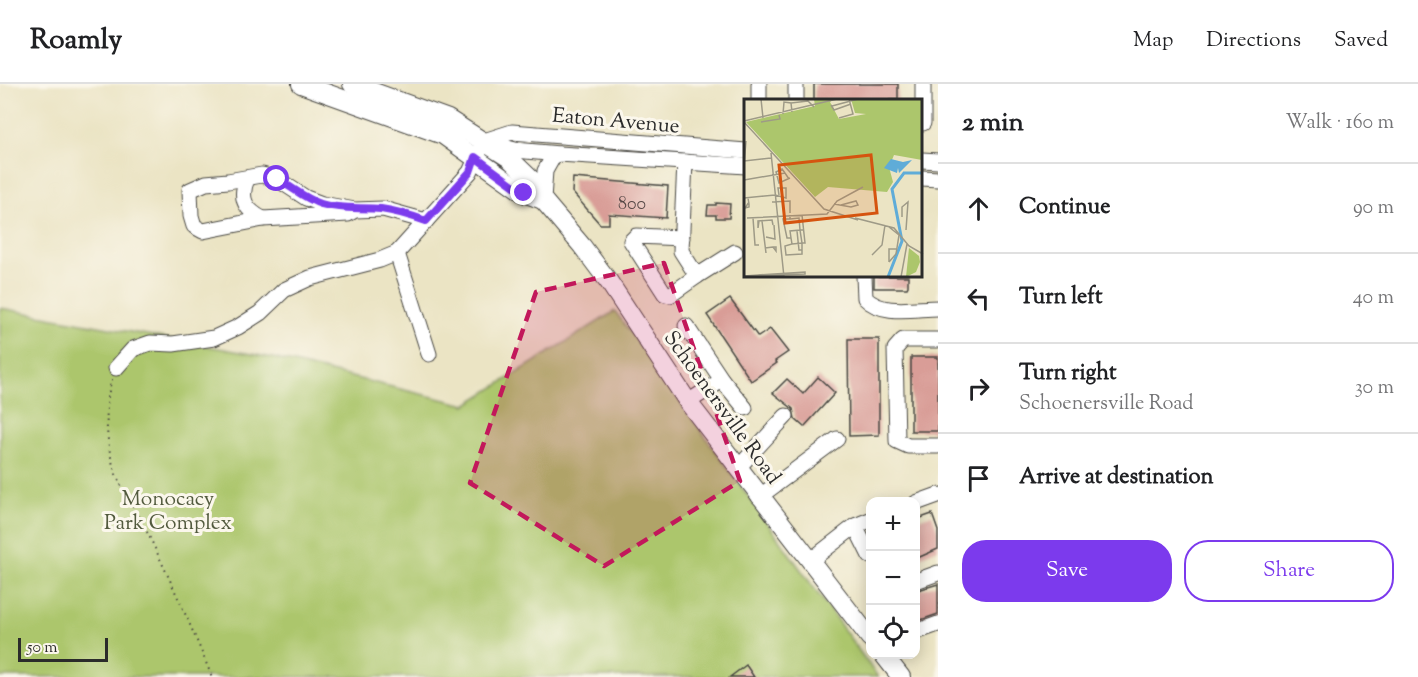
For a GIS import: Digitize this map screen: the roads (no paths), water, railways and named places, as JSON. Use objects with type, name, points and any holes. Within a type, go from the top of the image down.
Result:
[{"type":"main road","name":"Schoenersville Road","points":[[301,84],[443,135],[524,193],[543,200]]},
{"type":"main road","name":"Schoenersville Road","points":[[352,84],[448,119],[509,158],[536,184],[543,200],[603,273],[688,402],[866,633]]},
{"type":"main road","points":[[887,659],[901,677]]},
{"type":"street","points":[[923,84],[928,123]]},
{"type":"street","name":"Eaton Avenue","points":[[484,141],[513,132],[744,151]]},
{"type":"street","name":"Eaton Avenue","points":[[443,135],[484,141],[515,150],[744,166]]},
{"type":"street","points":[[116,368],[133,349],[150,343],[173,344],[214,338],[238,327],[260,312],[284,290],[310,278],[380,260],[397,253],[470,172],[484,141]]},
{"type":"street","points":[[543,200],[545,171],[554,155],[559,154]]},
{"type":"street","points":[[923,160],[938,161]]},
{"type":"street","points":[[686,162],[681,251],[697,276]]},
{"type":"street","points":[[355,210],[348,214],[263,219],[203,231],[194,226],[191,216],[190,190],[206,183],[247,179],[262,175],[277,179],[306,198],[322,204],[355,210],[383,209],[426,221]]},
{"type":"street","points":[[247,179],[243,187],[243,200],[248,210],[263,219]]},
{"type":"street","points":[[682,238],[636,236],[631,241],[665,294],[670,295],[735,252]]},
{"type":"street","points":[[397,253],[429,354]]},
{"type":"street","points":[[864,278],[865,298],[872,305],[890,310],[935,308]]},
{"type":"street","points":[[686,326],[722,380],[745,408]]},
{"type":"street","points":[[938,340],[903,340],[895,349],[897,441],[908,446],[938,446]]},
{"type":"street","points":[[688,402],[722,380]]},
{"type":"street","points":[[738,468],[786,416]]},
{"type":"street","points":[[759,497],[837,439]]},
{"type":"street","points":[[920,501],[938,495]]},
{"type":"street","points":[[810,561],[855,526],[866,522]]},
{"type":"street","points":[[855,526],[868,551]]},
{"type":"street","points":[[920,579],[938,573]]},
{"type":"street","points":[[920,630],[938,624]]},
{"type":"park label","name":"Monocacy Park Complex","points":[[168,510]]}]
